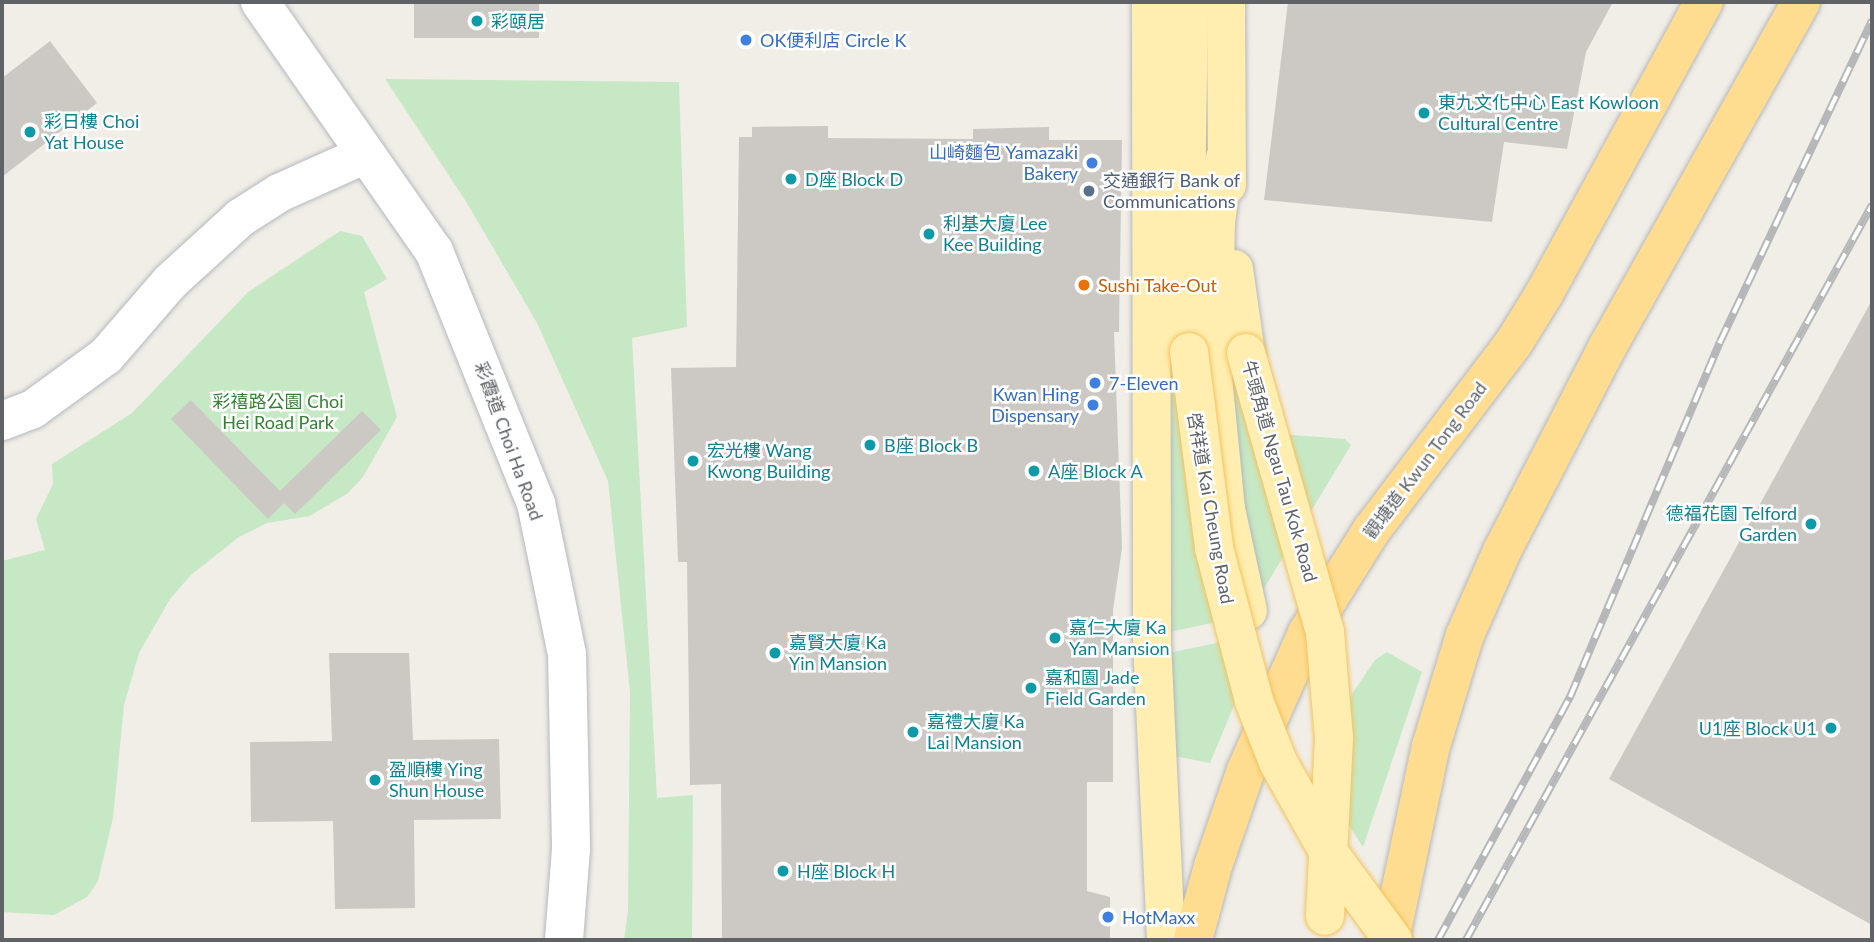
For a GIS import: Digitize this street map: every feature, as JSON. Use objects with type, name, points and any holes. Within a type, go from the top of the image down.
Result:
[{"type":"highway","name":"觀塘道 Kwun Tong Road","points":[[1193,940],[1229,818],[1291,662],[1349,563],[1513,344],[1544,294],[1704,2]]},
{"type":"highway","points":[[1392,940],[1434,734],[1450,675],[1481,599],[1608,346],[1801,2]]},
{"type":"main road","points":[[1151,2],[1152,642],[1166,940]]},
{"type":"main road","name":"啓祥道 Kai Cheung Road","points":[[1189,2],[1185,281],[1192,387],[1224,596],[1254,701],[1278,762],[1329,853],[1392,940]]},
{"type":"main road","name":"牛頭角道 Ngau Tau Kok Road","points":[[1226,2],[1225,158],[1238,312],[1246,354],[1325,633],[1334,738],[1323,928]]},
{"type":"main road","name":"啓祥道 Kai Cheung Road","points":[[1225,158],[1216,222],[1213,377],[1226,509],[1253,634],[1274,702],[1308,781],[1416,940]]},
{"type":"street","name":"彩霞道 Choi Ha Road","points":[[260,2],[435,251],[536,503],[567,654],[571,849],[564,940]]},
{"type":"street","points":[[2,421],[33,409],[106,356],[170,282],[240,218],[300,182],[366,153]]},
{"type":"green space","points":[[385,79],[679,82],[687,327],[632,338],[657,798],[693,795],[692,940],[624,940],[628,911],[630,692],[608,481],[537,323],[467,203]]},
{"type":"green space","points":[[1170,200],[1216,622],[1170,632]]},
{"type":"green space","name":"彩禧路公園 Choi Hei Road Park","points":[[340,231],[362,236],[387,279],[364,292],[397,417],[363,477],[348,493],[310,516],[267,523],[239,537],[191,575],[170,599],[139,653],[124,705],[113,818],[98,881],[87,897],[54,915],[2,912],[2,561],[45,550],[36,519],[53,484],[52,464],[132,413],[248,292]]},
{"type":"green space","points":[[1251,334],[1280,434],[1345,439],[1351,445],[1251,610],[1221,384]]},
{"type":"green space","points":[[1245,637],[1252,662],[1210,763],[1169,755],[1169,653]]},
{"type":"green space","points":[[1387,652],[1422,672],[1363,847],[1344,818],[1348,700],[1375,660]]},
{"type":"building","name":"彩頤居","points":[[414,2],[539,2],[539,38],[414,38]]},
{"type":"building","name":"東九文化中心 East Kowloon Cultural Centre","points":[[1288,2],[1613,2],[1586,52],[1567,149],[1504,142],[1492,222],[1264,200]]},
{"type":"building","name":"彩日樓 Choi Yat House","points":[[50,41],[97,103],[2,177],[2,78]]},
{"type":"building","points":[[828,126],[828,138],[973,139],[973,129],[1049,127],[1049,140],[1122,140],[1119,332],[1114,332],[1122,548],[1113,610],[1113,782],[1087,782],[1087,891],[1110,897],[1110,940],[722,940],[721,784],[690,785],[687,562],[678,562],[671,368],[736,367],[739,137],[752,137],[752,127]]},
{"type":"building","name":"德福花園 Telford Garden","points":[[1872,300],[1872,925],[1609,779]]},
{"type":"building","points":[[191,400],[280,491],[362,411],[381,430],[295,514],[284,503],[268,519],[171,419]]},
{"type":"building","name":"盈順樓 Ying Shun House","points":[[329,653],[409,653],[413,740],[499,739],[501,819],[414,820],[415,908],[335,909],[333,821],[251,822],[250,742],[332,741]]},
{"type":"railway","points":[[1438,940],[1570,697],[1720,342],[1872,20]]},
{"type":"railway","points":[[1466,940],[1872,205]]},
{"type":"place","name":"彩頤居","points":[[477,21]]},
{"type":"place","name":"OK便利店 Circle K","points":[[746,40]]},
{"type":"place","name":"東九文化中心 East Kowloon Cultural Centre","points":[[1424,113]]},
{"type":"place","name":"彩日樓 Choi Yat House","points":[[30,132]]},
{"type":"place","name":"山崎麵包 Yamazaki Bakery","points":[[1092,163]]},
{"type":"place","name":"D座 Block D","points":[[791,179]]},
{"type":"place","name":"交通銀行 Bank of Communications","points":[[1089,191]]},
{"type":"place","name":"利基大廈 Lee Kee Building","points":[[929,234]]},
{"type":"place","name":"Sushi Take-Out","points":[[1084,285]]},
{"type":"place","name":"7-Eleven","points":[[1095,383]]},
{"type":"place","name":"Kwan Hing Dispensary","points":[[1093,405]]},
{"type":"place","name":"B座 Block B","points":[[870,445]]},
{"type":"place","name":"宏光樓 Wang Kwong Building","points":[[693,461]]},
{"type":"place","name":"A座 Block A","points":[[1034,471]]},
{"type":"place","name":"德福花園 Telford Garden","points":[[1811,524]]},
{"type":"place","name":"嘉仁大廈 Ka Yan Mansion","points":[[1055,638]]},
{"type":"place","name":"嘉賢大廈 Ka Yin Mansion","points":[[775,653]]},
{"type":"place","name":"嘉和園 Jade Field Garden","points":[[1031,688]]},
{"type":"place","name":"U1座 Block U1","points":[[1831,728]]},
{"type":"place","name":"嘉禮大廈 Ka Lai Mansion","points":[[913,732]]},
{"type":"place","name":"盈順樓 Ying Shun House","points":[[375,780]]},
{"type":"place","name":"H座 Block H","points":[[783,871]]},
{"type":"place","name":"HotMaxx","points":[[1108,917]]}]
